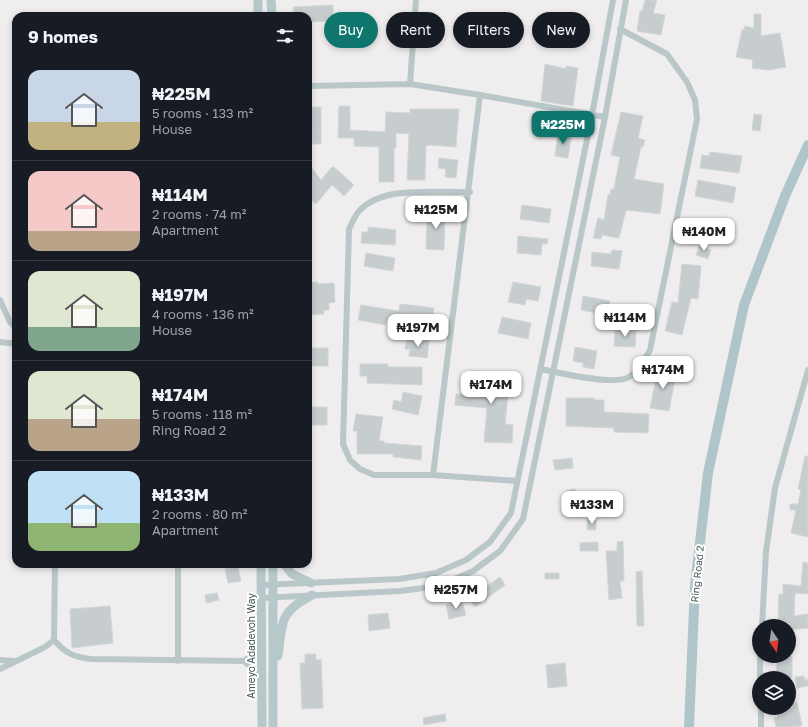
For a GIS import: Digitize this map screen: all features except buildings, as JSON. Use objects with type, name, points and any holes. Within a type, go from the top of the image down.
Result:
[{"type":"main road","name":"Ring Road 2","points":[[689,727],[695,585],[708,473],[744,305],[785,196],[808,145]]},
{"type":"street","points":[[258,0],[258,12]]},
{"type":"street","points":[[272,0],[272,12]]},
{"type":"street","points":[[410,84],[416,0]]},
{"type":"street","points":[[262,585],[399,579],[436,573],[466,560],[490,542],[510,513],[518,482],[592,115],[613,0]]},
{"type":"street","points":[[262,598],[400,591],[439,586],[473,571],[500,550],[523,518],[605,117],[626,0]]},
{"type":"street","points":[[541,369],[614,381],[629,377],[642,366],[650,350],[697,119],[695,100],[687,82],[667,54],[620,30]]},
{"type":"street","points":[[312,86],[410,84],[480,94],[605,117]]},
{"type":"street","points":[[433,475],[470,192],[480,94]]},
{"type":"street","points":[[470,192],[394,193],[374,199],[359,211],[349,229],[343,444],[350,460],[360,469],[374,475],[433,475],[518,482]]},
{"type":"street","points":[[0,300],[12,324]]},
{"type":"street","points":[[0,342],[12,344]]},
{"type":"street","points":[[762,619],[766,552],[775,488],[808,370]]},
{"type":"street","points":[[56,568],[54,640],[63,650],[75,657],[91,659],[244,662],[262,648]]},
{"type":"street","points":[[178,568],[178,661]]},
{"type":"street","name":"Ameyo Adadevoh Way","points":[[261,568],[262,727]]},
{"type":"street","points":[[273,568],[273,727]]},
{"type":"street","points":[[287,568],[292,574],[311,582]]},
{"type":"street","points":[[273,683],[286,614],[295,604],[312,595]]},
{"type":"street","points":[[0,669],[44,647],[54,640]]},
{"type":"street","points":[[0,660],[14,661]]},
{"type":"street","points":[[244,662],[262,677]]},
{"type":"street","points":[[761,715],[761,727]]}]
